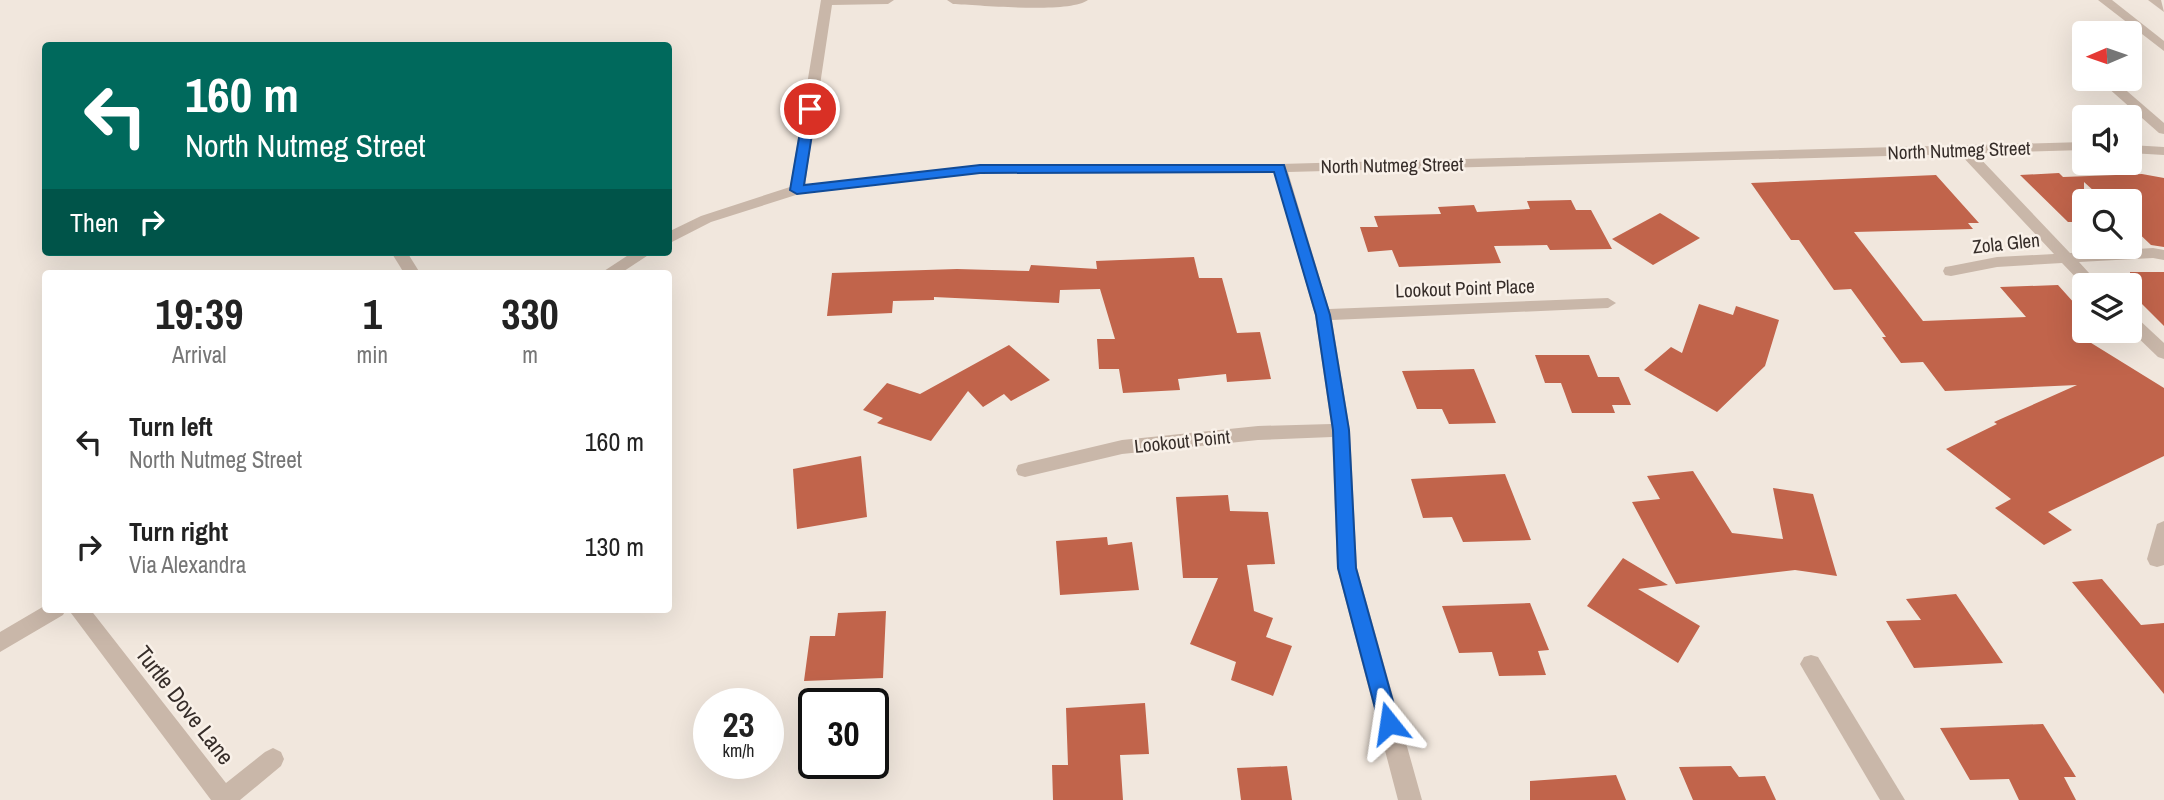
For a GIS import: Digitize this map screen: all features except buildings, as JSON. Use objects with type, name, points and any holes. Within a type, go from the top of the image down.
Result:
[{"type":"street","points":[[797,190],[827,1],[888,0]]},
{"type":"street","points":[[953,0],[1054,4],[1082,0]]},
{"type":"street","points":[[2104,0],[2164,47]]},
{"type":"street","points":[[2154,0],[2164,8]]},
{"type":"street","points":[[2119,91],[2164,130]]},
{"type":"street","name":"North Nutmeg Street","points":[[672,243],[706,219],[797,190],[980,169],[1280,168],[2072,147]]},
{"type":"street","points":[[2142,150],[2164,151]]},
{"type":"street","points":[[1965,151],[2080,273]]},
{"type":"street","points":[[1280,168],[1323,315],[1341,430],[1347,568],[1410,800]]},
{"type":"street","name":"Zola Glen","points":[[1951,271],[1997,262],[2153,253],[2164,255]]},
{"type":"street","points":[[614,270],[638,256]]},
{"type":"street","name":"Lookout Point Place","points":[[1323,315],[1608,303]]},
{"type":"street","points":[[2142,332],[2164,353]]},
{"type":"street","name":"Lookout Point","points":[[1025,470],[1122,447],[1258,433],[1341,430]]},
{"type":"street","points":[[2157,559],[2164,529]]},
{"type":"street","points":[[0,643],[49,613]]},
{"type":"street","name":"Turtle Dove Lane","points":[[81,613],[225,799]]},
{"type":"street","points":[[1811,664],[1893,800]]},
{"type":"street","points":[[225,799],[272,759]]},
{"type":"route","points":[[810,109],[797,190],[980,169],[1280,168],[1323,315],[1341,430],[1347,568],[1389,723]]}]
